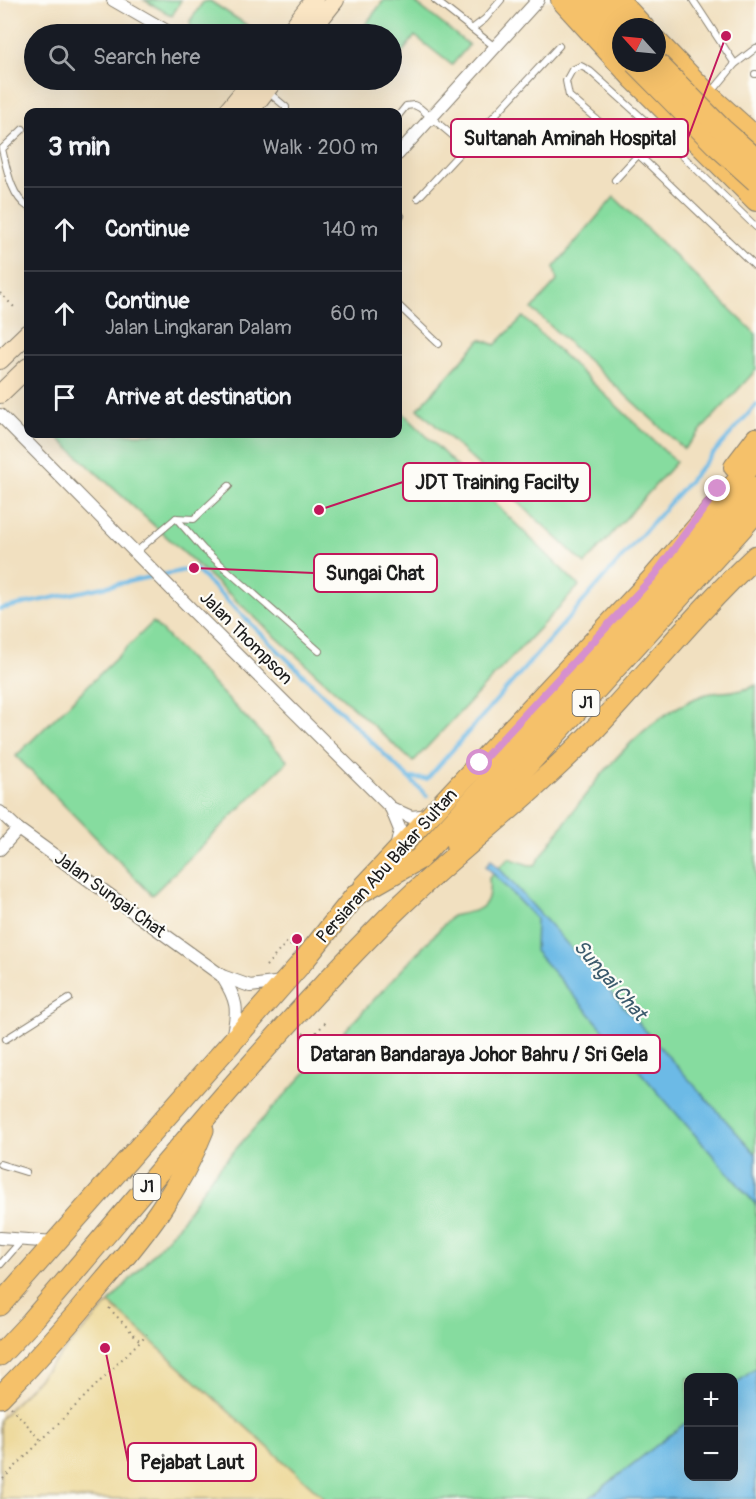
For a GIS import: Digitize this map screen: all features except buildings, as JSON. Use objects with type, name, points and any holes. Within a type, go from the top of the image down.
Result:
[{"type":"highway","points":[[579,0],[612,37]]},
{"type":"highway","points":[[600,0],[616,18]]},
{"type":"highway","points":[[644,72],[715,144],[756,181]]},
{"type":"highway","points":[[666,72],[722,129],[756,159]]},
{"type":"highway","points":[[356,895],[419,859],[756,487]]},
{"type":"highway","points":[[415,891],[530,791],[592,732],[717,595],[756,556]]},
{"type":"highway","name":"Persiaran Abu Bakar Sultan","points":[[0,1355],[39,1314],[291,1020],[415,891]]},
{"type":"highway","name":"Persiaran Abu Bakar Sultan","points":[[0,1305],[230,1045],[356,895]]},
{"type":"highway","points":[[5,1402],[146,1232],[193,1158],[209,1115]]},
{"type":"main road","points":[[296,24],[314,0]]},
{"type":"main road","points":[[316,24],[335,0]]},
{"type":"main road","points":[[561,0],[634,80],[668,124],[756,201]]},
{"type":"main road","points":[[619,0],[636,18]]},
{"type":"main road","points":[[666,50],[709,95],[756,137]]},
{"type":"main road","points":[[232,108],[251,90]]},
{"type":"main road","points":[[250,108],[256,90]]},
{"type":"main road","points":[[668,124],[679,119],[689,121],[697,118],[707,104],[709,95]]},
{"type":"main road","points":[[0,360],[24,337]]},
{"type":"main road","points":[[0,394],[24,371]]},
{"type":"main road","points":[[654,576],[756,438]]},
{"type":"main road","name":"Persiaran Abu Bakar Sultan","points":[[356,895],[654,576],[756,459]]},
{"type":"main road","name":"Persiaran Abu Bakar Sultan","points":[[415,891],[756,513]]},
{"type":"street","points":[[113,0],[155,24]]},
{"type":"street","points":[[402,150],[538,0]]},
{"type":"street","name":"Jalan Thompson","points":[[0,415],[391,808],[411,817],[432,814]]},
{"type":"street","points":[[391,808],[400,830],[394,855]]},
{"type":"street","name":"Jalan Sungai Chat","points":[[0,812],[18,829],[222,976],[250,986],[285,981]]},
{"type":"street","points":[[0,849],[18,829]]},
{"type":"street","name":"Jalan Sungai Chat","points":[[222,976],[236,1000],[237,1017],[230,1045]]},
{"type":"street","points":[[0,1238],[55,1242]]},
{"type":"lane","points":[[435,0],[495,47]]},
{"type":"lane","points":[[472,29],[485,19],[501,0]]},
{"type":"lane","points":[[693,0],[735,64]]},
{"type":"lane","points":[[418,198],[559,46]]},
{"type":"lane","points":[[709,95],[735,64],[756,48]]},
{"type":"lane","points":[[756,227],[668,124],[591,71],[581,66],[572,70],[566,81],[569,96],[640,156],[756,267]]},
{"type":"lane","points":[[268,90],[286,108]]},
{"type":"lane","points":[[402,111],[406,106],[414,105],[420,108],[466,147]]},
{"type":"lane","points":[[615,180],[668,124]]},
{"type":"lane","points":[[23,129],[2,149],[10,180],[20,202],[24,204]]},
{"type":"lane","points":[[402,309],[439,344]]},
{"type":"lane","points":[[140,555],[176,518],[194,519],[229,486]]},
{"type":"lane","points":[[176,518],[203,549],[319,651]]},
{"type":"lane","points":[[6,1039],[69,999]]},
{"type":"lane","points":[[0,1164],[26,1172]]},
{"type":"lane","points":[[0,1265],[22,1239]]},
{"type":"path","points":[[0,293],[15,308]]},
{"type":"path","points":[[266,966],[287,942]]},
{"type":"path","points":[[310,1039],[327,1021]]},
{"type":"path","points":[[109,1308],[140,1341]]},
{"type":"path","points":[[3,1479],[147,1334]]},
{"type":"path","points":[[5,1402],[41,1440]]},
{"type":"green space","points":[[144,0],[181,0],[172,16]]},
{"type":"green space","points":[[384,0],[412,0],[469,45],[452,65],[415,36],[402,53],[402,24],[366,24]]},
{"type":"green space","points":[[210,1],[245,24],[190,24],[190,21],[203,2]]},
{"type":"green space","points":[[614,197],[756,334],[756,370],[684,449],[532,309],[557,281],[554,267]]},
{"type":"green space","points":[[523,317],[676,462],[585,564],[418,409],[481,339],[495,345]]},
{"type":"green space","points":[[402,412],[579,586],[413,762],[58,438],[402,438]]},
{"type":"green space","points":[[153,622],[288,761],[152,895],[16,756]]},
{"type":"green space","points":[[756,685],[756,1368],[738,1382],[738,1373],[684,1373],[684,1424],[588,1499],[325,1499],[109,1303],[178,1226],[212,1176],[257,1125],[452,916],[477,910],[486,903],[489,878],[509,858],[535,865],[599,778],[637,737],[657,721],[678,707],[703,695],[750,688]]},
{"type":"sand","points":[[109,1303],[325,1499],[0,1499],[0,1419]]},
{"type":"water","points":[[491,859],[756,1154],[756,1205],[535,951],[536,919],[486,866]]},
{"type":"water","points":[[756,1368],[756,1499],[588,1499],[684,1424],[684,1481],[738,1481],[738,1382]]},
{"type":"waterway","points":[[411,778],[427,779],[756,405]]},
{"type":"waterway","name":"Sungai Chat","points":[[162,575],[194,568],[427,796]]},
{"type":"waterway","name":"Sungai Chat","points":[[0,609],[155,576]]},
{"type":"place","name":"Sultanah Aminah Hospital","points":[[726,36]]},
{"type":"place","name":"JDT Training Facilty","points":[[319,510]]},
{"type":"place","name":"Sungai Chat","points":[[194,568]]},
{"type":"place","name":"Dataran Bandaraya Johor Bahru / Sri Gela","points":[[297,939]]},
{"type":"place","name":"Pejabat Laut","points":[[105,1348]]},
{"type":"route","points":[[480,763],[654,576],[718,489]]}]
